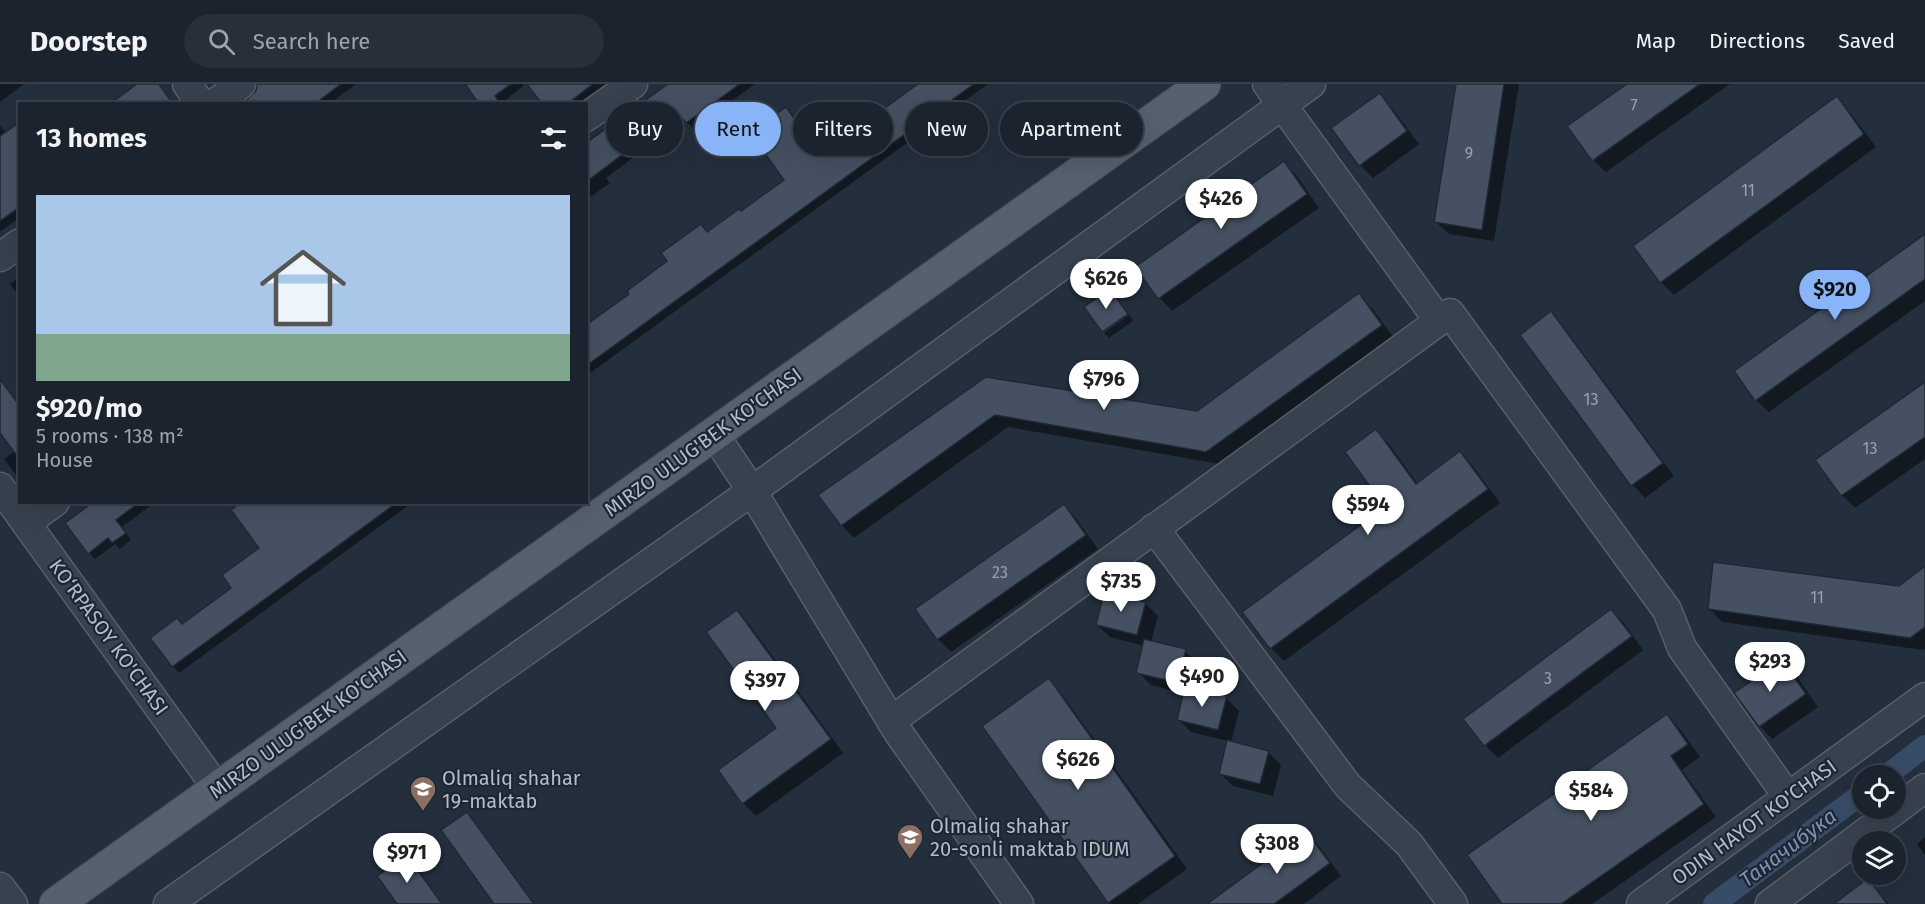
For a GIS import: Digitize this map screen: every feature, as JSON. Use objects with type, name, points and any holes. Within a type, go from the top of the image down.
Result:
[{"type":"main road","name":"MIRZO ULUG'BEK KO'CHASI","points":[[56,904],[1204,84]]},
{"type":"street","points":[[187,84],[200,102]]},
{"type":"street","points":[[217,102],[241,84]]},
{"type":"street","points":[[588,116],[633,84]]},
{"type":"street","points":[[168,904],[752,491],[1275,94],[1311,84]]},
{"type":"street","points":[[891,721],[1439,321],[1275,94]]},
{"type":"street","points":[[0,257],[18,244]]},
{"type":"street","points":[[1450,313],[1667,610],[1682,648],[1788,797]]},
{"type":"street","points":[[714,434],[752,491],[891,721],[1019,904]]},
{"type":"street","name":"KO‘RPASOY KO'CHASI","points":[[0,487],[217,788]]},
{"type":"street","points":[[26,523],[52,504]]},
{"type":"street","points":[[1154,528],[1348,786],[1409,844],[1453,904]]},
{"type":"street","name":"ODIN HAYOT KO'CHASI","points":[[1641,904],[1925,697]]},
{"type":"street","points":[[1770,904],[1925,788]]},
{"type":"street","points":[[0,887],[13,904]]},
{"type":"building","points":[[137,84],[159,84],[172,102],[113,102]]},
{"type":"building","points":[[257,84],[341,84],[318,102],[244,102],[256,91]]},
{"type":"building","points":[[465,84],[511,84],[495,96],[500,102],[478,102]]},
{"type":"building","points":[[527,84],[593,84],[570,102],[540,102]]},
{"type":"building","points":[[668,84],[740,84],[715,102],[695,102],[695,116],[686,123],[683,119],[683,102],[643,102]]},
{"type":"building","points":[[918,84],[974,84],[949,102],[905,102],[905,134],[893,143],[893,102]]},
{"type":"building","points":[[1456,84],[1504,84],[1482,230],[1434,222]]},
{"type":"building","points":[[1627,84],[1700,84],[1592,161],[1567,126]]},
{"type":"building","points":[[1380,93],[1407,131],[1359,166],[1331,128]]},
{"type":"building","points":[[1837,96],[1864,134],[1660,283],[1633,246]]},
{"type":"building","points":[[786,107],[793,117],[793,156],[875,156],[588,365],[588,324],[629,294],[627,291],[667,261],[661,253],[701,224],[707,232],[784,180],[767,156],[781,156],[781,111]]},
{"type":"building","points":[[18,123],[18,208],[0,221],[0,136]]},
{"type":"building","points":[[606,129],[606,156],[621,156],[588,180],[588,142]]},
{"type":"building","points":[[1284,161],[1307,194],[1158,299],[1135,267]]},
{"type":"building","points":[[1925,234],[1925,279],[1755,401],[1734,371]]},
{"type":"building","points":[[1110,289],[1128,314],[1102,332],[1084,307]]},
{"type":"building","points":[[1359,293],[1382,325],[1206,452],[995,415],[841,526],[818,495],[986,377],[1197,411]]},
{"type":"building","points":[[1551,311],[1663,463],[1631,486],[1520,335]]},
{"type":"building","points":[[0,379],[18,403],[18,457],[0,433]]},
{"type":"building","points":[[1925,382],[1925,437],[1841,496],[1815,460]]},
{"type":"building","points":[[1376,429],[1416,484],[1460,451],[1488,489],[1270,649],[1242,612],[1385,507],[1345,452]]},
{"type":"building","points":[[90,504],[137,504],[116,520],[126,533],[112,543],[108,538],[88,554],[65,523]]},
{"type":"building","points":[[238,504],[395,504],[172,667],[150,638],[177,618],[182,624],[231,588],[222,575],[259,548],[231,510]]},
{"type":"building","points":[[1064,504],[1086,535],[937,640],[915,609]]},
{"type":"building","points":[[1713,562],[1899,586],[1925,566],[1925,627],[1910,638],[1708,609]]},
{"type":"building","points":[[1104,592],[1146,602],[1137,635],[1096,625]]},
{"type":"building","points":[[1611,609],[1632,636],[1484,746],[1463,719]]},
{"type":"building","points":[[737,610],[831,739],[742,804],[718,770],[776,728],[706,632]]},
{"type":"building","points":[[1144,639],[1186,649],[1178,683],[1136,673]]},
{"type":"building","points":[[1782,660],[1806,694],[1759,727],[1734,693]]},
{"type":"building","points":[[1049,678],[1175,856],[1108,903],[982,726]]},
{"type":"building","points":[[1185,686],[1227,696],[1218,730],[1177,720]]},
{"type":"building","points":[[1667,714],[1688,744],[1671,756],[1704,804],[1561,904],[1502,904],[1467,855]]},
{"type":"building","points":[[1227,740],[1269,751],[1260,784],[1219,774]]},
{"type":"building","points":[[467,812],[534,904],[494,904],[441,830]]},
{"type":"building","points":[[1306,831],[1330,863],[1274,904],[1207,904]]},
{"type":"building","points":[[407,855],[442,904],[397,904],[377,876]]},
{"type":"building","points":[[1859,885],[1873,885],[1887,904],[1834,904]]},
{"type":"waterway","name":"Таначибука","points":[[1900,765],[1925,746]]},
{"type":"waterway","name":"Таначибука","points":[[1714,904],[1852,801]]},
{"type":"place","name":"Olmaliq shahar 19-maktab","points":[[423,812]]},
{"type":"place","name":"Olmaliq shahar 20-sonli maktab IDUM","points":[[910,860]]}]
